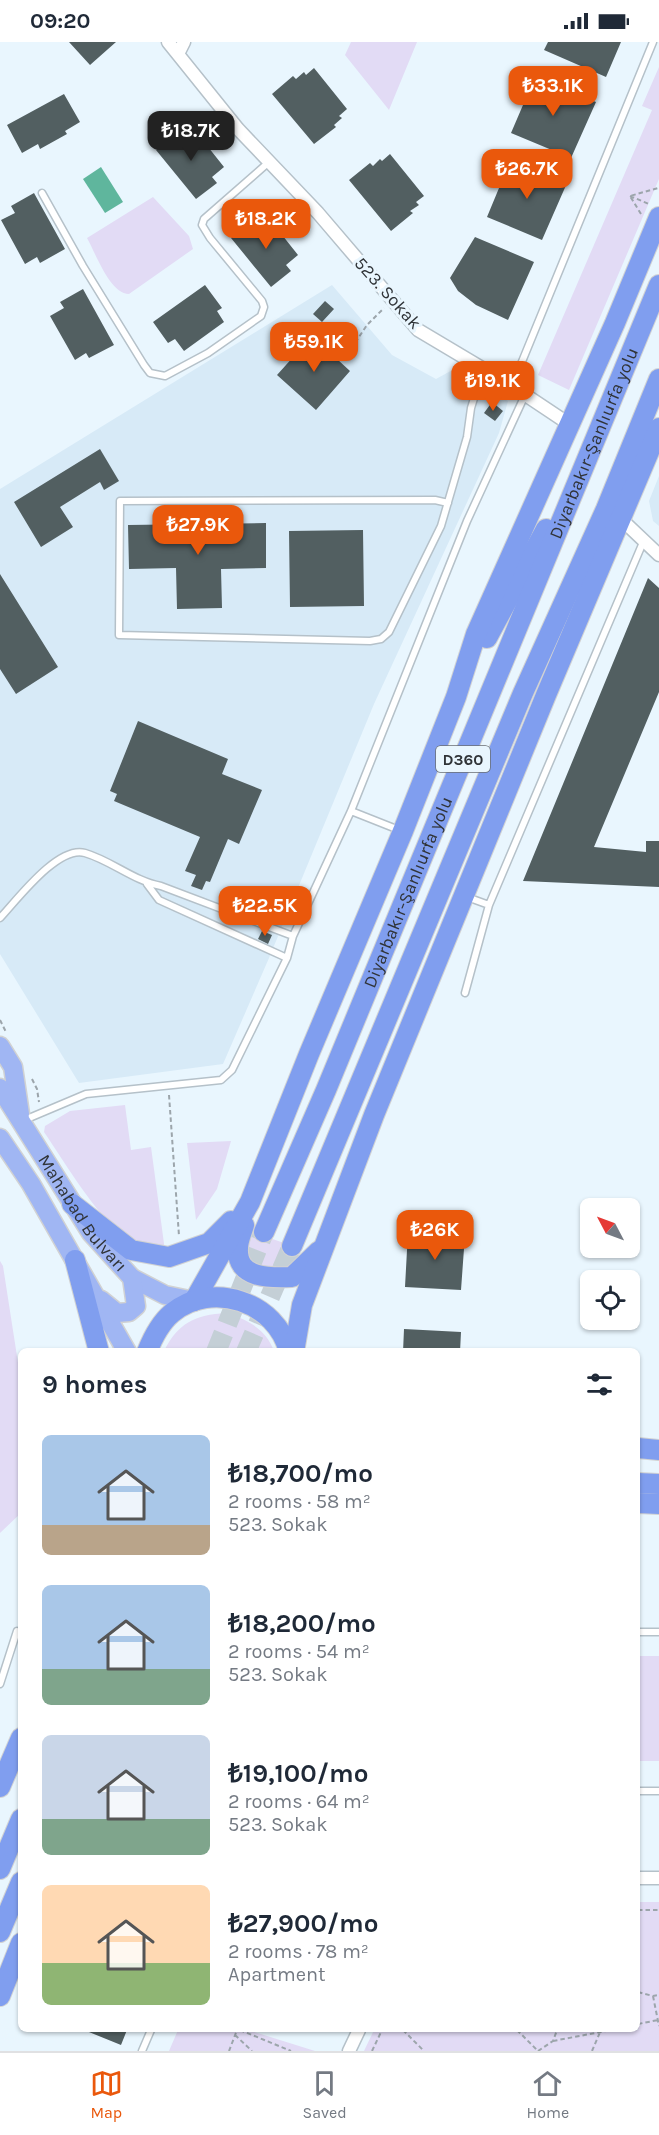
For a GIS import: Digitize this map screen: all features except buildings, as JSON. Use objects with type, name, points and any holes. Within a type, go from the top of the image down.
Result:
[{"type":"highway","points":[[323,1247],[292,1277],[264,1278],[252,1273],[241,1264],[238,1257],[238,1246],[250,1202],[313,1043],[403,831],[456,697],[476,634],[615,323],[651,214]]},
{"type":"highway","name":"Diyarbakır-Şanlıurfa yolu","points":[[264,1232],[326,1090],[659,285]]},
{"type":"highway","name":"Diyarbakır-Şanlıurfa yolu","points":[[292,1246],[524,693],[614,514],[659,378]]},
{"type":"highway","points":[[295,1348],[302,1305],[374,1115],[546,695],[614,514],[659,428]]},
{"type":"highway","points":[[456,697],[594,443]]},
{"type":"highway","points":[[72,1204],[132,1250],[168,1257],[209,1243],[250,1202]]},
{"type":"highway","points":[[194,1301],[250,1202]]},
{"type":"highway","points":[[75,1260],[98,1348]]},
{"type":"highway","points":[[149,1348],[157,1329],[173,1312],[194,1301],[216,1297],[238,1299],[259,1309],[276,1324],[288,1348]]},
{"type":"highway","points":[[640,1448],[659,1450]]},
{"type":"highway","points":[[640,1483],[659,1484]]},
{"type":"highway","points":[[640,1503],[659,1504]]},
{"type":"highway","points":[[0,1787],[18,1745]]},
{"type":"highway","points":[[0,1869],[18,1826]]},
{"type":"highway","points":[[0,1932],[18,1889]]},
{"type":"highway","points":[[1,1994],[18,1951]]},
{"type":"highway","points":[[1,1994],[18,1962]]},
{"type":"main road","points":[[0,1046],[13,1067],[21,1122]]},
{"type":"main road","name":"Mahabad Bulvarı","points":[[0,1088],[91,1233],[132,1278],[165,1295],[194,1301]]},
{"type":"main road","name":"Mahabad Bulvarı","points":[[0,1138],[31,1184],[125,1348]]},
{"type":"main road","points":[[95,1295],[117,1313],[129,1312],[136,1306],[132,1278]]},
{"type":"street","name":"523. Sokak","points":[[168,42],[238,129],[318,213],[418,330],[512,386],[569,424]]},
{"type":"street","points":[[178,54],[184,42]]},
{"type":"street","points":[[614,514],[659,555]]},
{"type":"street","points":[[640,1878],[659,1878]]},
{"type":"street","points":[[349,2051],[358,2032]]},
{"type":"lane","points":[[512,386],[653,42]]},
{"type":"lane","points":[[42,193],[83,266],[144,365],[150,373],[165,376],[207,353],[261,316],[264,307],[262,300],[210,238],[202,225],[204,219],[270,162]]},
{"type":"lane","points":[[448,503],[435,500],[120,501],[119,634],[370,641],[381,639],[389,632],[441,526],[448,503],[468,437],[471,408],[483,369]]},
{"type":"lane","points":[[21,1122],[86,1094],[221,1080],[232,1070],[287,958],[293,936],[351,811],[466,521],[525,395]]},
{"type":"lane","points":[[465,993],[489,905],[644,540]]},
{"type":"lane","points":[[351,811],[403,831]]},
{"type":"lane","points":[[0,918],[52,863],[67,854],[83,852],[146,883],[161,886],[293,936]]},
{"type":"lane","points":[[146,883],[159,900],[287,958]]},
{"type":"lane","points":[[464,896],[489,905]]},
{"type":"lane","points":[[0,1684],[17,1631]]},
{"type":"lane","points":[[640,1632],[659,1632]]},
{"type":"lane","points":[[640,1791],[659,1791]]},
{"type":"lane","points":[[142,2051],[150,2032]]},
{"type":"path","points":[[630,196],[658,188]]},
{"type":"path","points":[[630,196],[651,214]]},
{"type":"path","points":[[630,196],[651,214]]},
{"type":"path","points":[[347,356],[367,325],[392,299]]},
{"type":"path","points":[[168,1085],[179,1254]]},
{"type":"path","points":[[640,1910],[659,1910]]},
{"type":"path","points":[[640,1993],[659,1995]]},
{"type":"path","points":[[653,1996],[659,2026]]},
{"type":"path","points":[[640,2024],[658,2020]]},
{"type":"path","points":[[229,2051],[237,2032]]},
{"type":"path","points":[[244,2032],[291,2050]]},
{"type":"path","points":[[372,2051],[381,2032]]},
{"type":"path","points":[[405,2032],[424,2051]]},
{"type":"path","points":[[519,2032],[538,2051],[553,2041],[591,2032]]},
{"type":"path","points":[[553,2041],[556,2032]]},
{"type":"path","points":[[592,2051],[599,2032]]},
{"type":"path","points":[[235,2035],[252,2051]]},
{"type":"shaded area","points":[[351,42],[417,42],[389,110],[345,55]]},
{"type":"shaded area","points":[[659,67],[659,179],[569,390],[538,375],[652,110],[642,106]]},
{"type":"shaded area","points":[[101,167],[123,202],[105,213],[83,179]]},
{"type":"shaded area","points":[[153,197],[189,236],[193,249],[129,294],[122,292],[110,280],[87,238]]},
{"type":"shaded area","points":[[332,285],[392,355],[436,379],[456,368],[508,401],[499,433],[374,704],[223,1064],[79,1083],[0,954],[0,489]]},
{"type":"shaded area","points":[[659,476],[659,526],[653,521],[649,501]]},
{"type":"shaded area","points":[[125,1105],[131,1150],[151,1147],[165,1251],[136,1246],[121,1235],[85,1193],[44,1132],[45,1126],[70,1111]]},
{"type":"shaded area","points":[[231,1141],[217,1189],[196,1220],[187,1143]]},
{"type":"shaded area","points":[[250,1231],[301,1249],[285,1269],[277,1271],[266,1269],[251,1255],[248,1245]]},
{"type":"shaded area","points":[[0,1261],[3,1266],[18,1363],[18,1516],[0,1533]]},
{"type":"shaded area","points":[[226,1313],[241,1318],[261,1331],[273,1348],[166,1348],[182,1327],[205,1316]]},
{"type":"shaded area","points":[[640,1656],[659,1656],[659,1761],[640,1761]]},
{"type":"shaded area","points":[[640,1902],[659,1902],[659,2051],[364,2051],[373,2032],[640,2032]]},
{"type":"shaded area","points":[[177,2032],[254,2032],[315,2051],[169,2051]]},
{"type":"tunnel","points":[[218,1348],[264,1232]]},
{"type":"tunnel","points":[[248,1348],[292,1246]]}]
